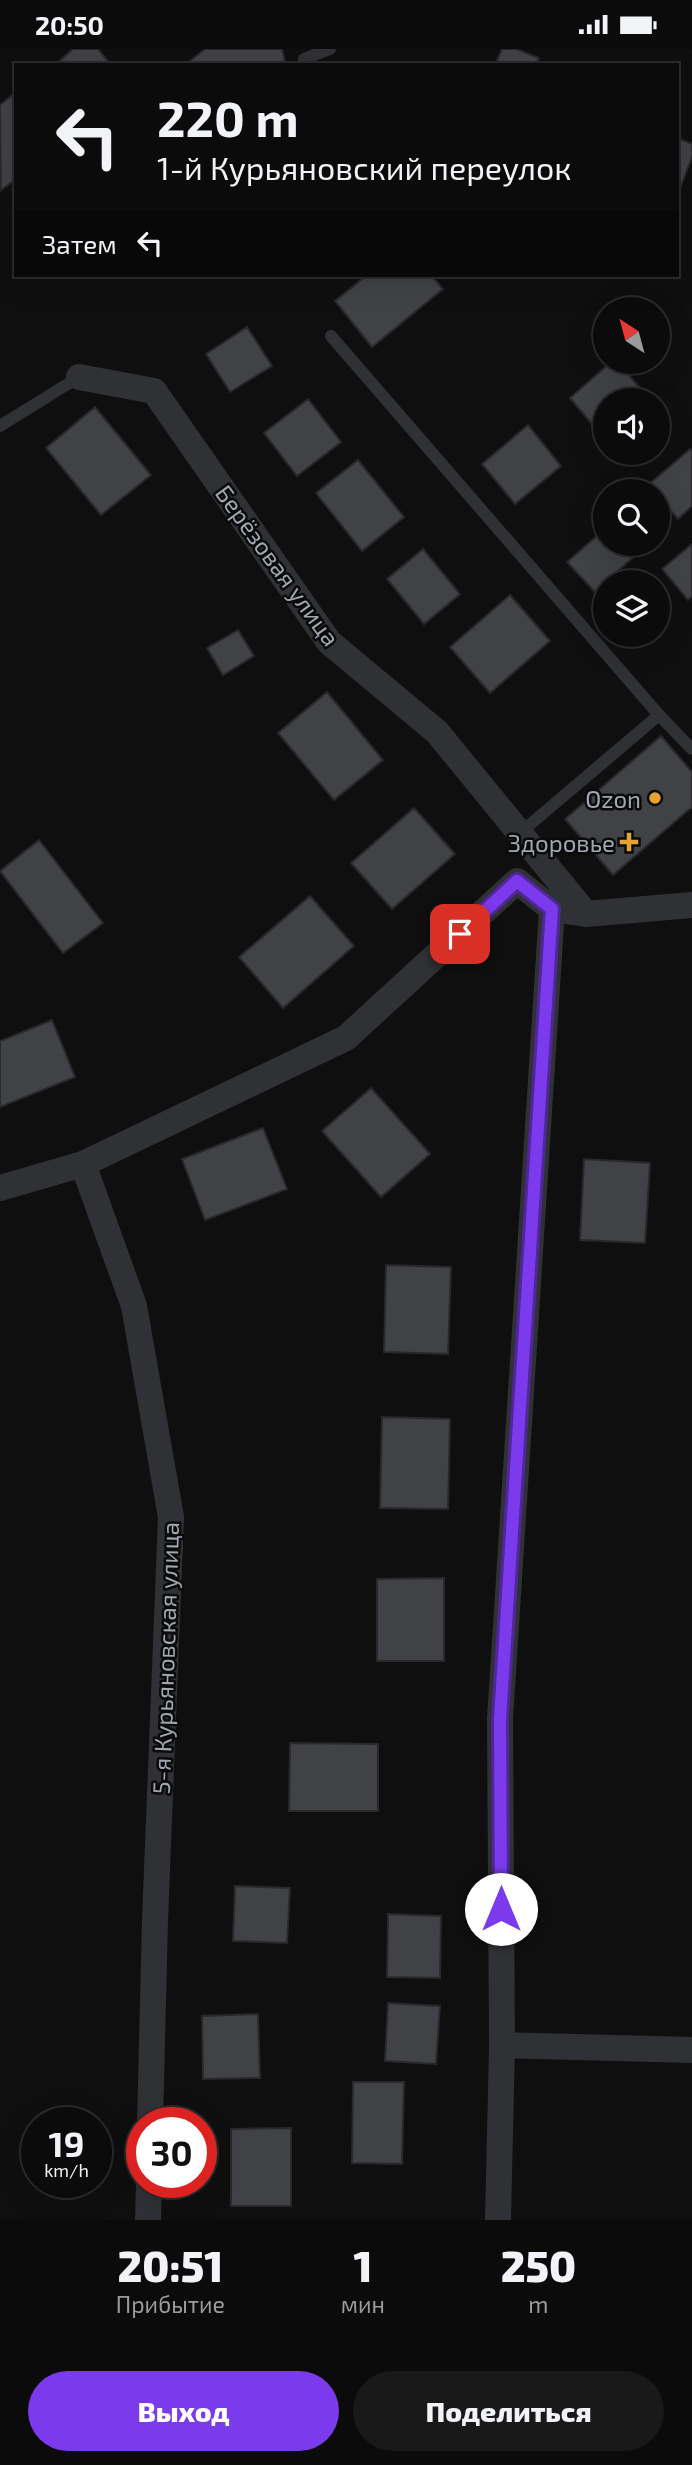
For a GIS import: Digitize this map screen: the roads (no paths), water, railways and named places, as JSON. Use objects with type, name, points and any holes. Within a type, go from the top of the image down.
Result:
[{"type":"street","name":"Берёзовая улица","points":[[79,377],[154,391],[329,642],[437,732],[586,914]]},
{"type":"street","points":[[0,1188],[83,1164],[346,1038],[517,881],[552,909],[586,914],[692,905]]},
{"type":"street","points":[[498,2220],[502,2045],[500,1719],[552,909]]},
{"type":"street","name":"5-я Курьяновская улица","points":[[83,1164],[134,1306],[171,1517],[150,2107]]},
{"type":"street","points":[[502,2045],[692,2050]]},
{"type":"street","points":[[148,2220],[149,2198]]},
{"type":"lane","points":[[304,63],[304,59],[330,49]]},
{"type":"lane","points":[[331,335],[659,716],[692,749]]},
{"type":"lane","name":"Берёзовая улица","points":[[0,426],[79,377]]},
{"type":"lane","points":[[520,833],[659,716]]},
{"type":"place","name":"Ozon","points":[[655,798]]},
{"type":"place","name":"Здоровье","points":[[629,842]]}]
